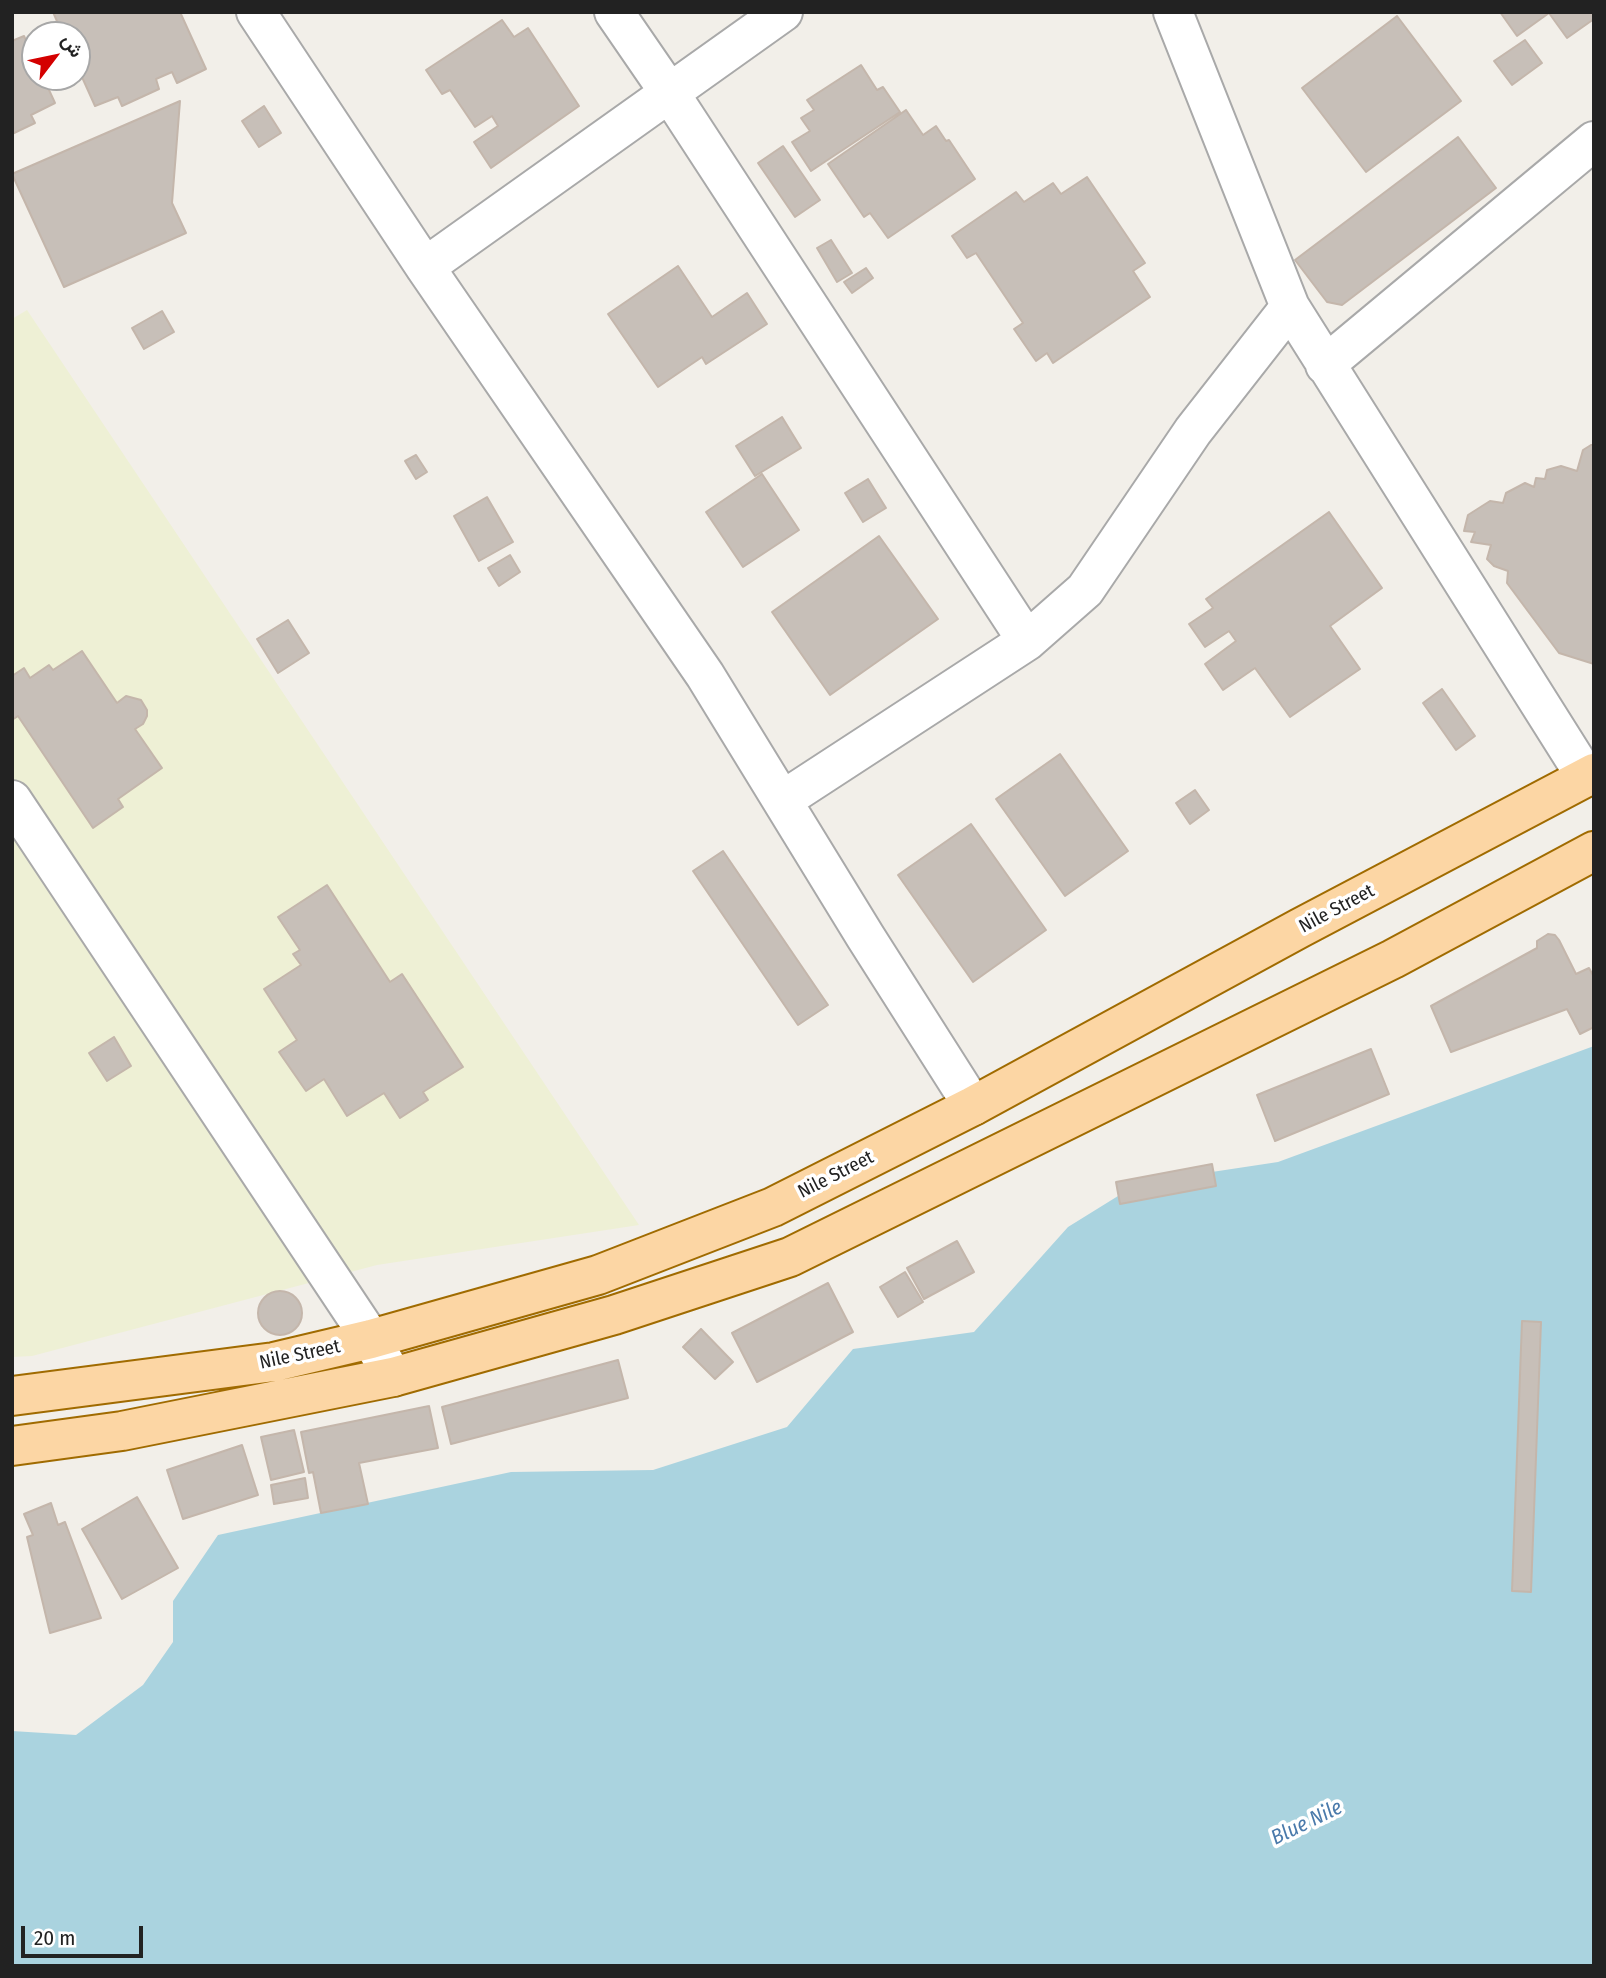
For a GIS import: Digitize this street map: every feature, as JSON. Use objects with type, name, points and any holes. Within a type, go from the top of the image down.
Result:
[{"type":"main road","name":"Nile Street","points":[[12,1396],[274,1362],[371,1339],[598,1275],[773,1207],[973,1106],[1300,928],[1590,775]]},
{"type":"main road","name":"Nile Street","points":[[12,1446],[122,1431],[393,1377],[614,1315],[790,1257],[1393,959],[1594,851]]},
{"type":"street","points":[[614,12],[1027,641]]},
{"type":"street","points":[[425,267],[783,12]]},
{"type":"street","points":[[1173,12],[1290,307],[1590,775]]},
{"type":"street","points":[[269,17],[425,267],[705,675],[864,936],[973,1106]]},
{"type":"street","points":[[1325,365],[1594,141]]},
{"type":"street","points":[[783,800],[1027,641],[1085,590],[1193,431],[1290,307]]},
{"type":"street","points":[[12,800],[371,1339],[393,1377]]},
{"type":"green space","points":[[27,310],[639,1225],[377,1265],[32,1356],[12,1357],[12,319]]},
{"type":"water","name":"Blue Nile","points":[[1594,1046],[1594,1966],[12,1966],[12,1731],[76,1735],[143,1685],[173,1642],[173,1601],[218,1535],[511,1472],[653,1470],[787,1427],[853,1349],[974,1332],[1068,1227],[1139,1183],[1278,1162]]},
{"type":"building","points":[[53,12],[180,12],[206,69],[177,83],[172,72],[156,79],[159,89],[122,106],[118,97],[95,106],[88,91],[91,91],[91,21],[57,21]]},
{"type":"building","points":[[1500,12],[1594,12],[1594,19],[1567,38],[1549,13],[1517,36]]},
{"type":"building","points":[[1397,16],[1461,101],[1366,172],[1302,88]]},
{"type":"building","points":[[502,20],[514,37],[528,28],[579,106],[491,168],[474,142],[498,126],[492,116],[475,127],[450,90],[442,94],[426,70]]},
{"type":"building","points":[[21,37],[21,91],[49,91],[55,103],[31,115],[35,123],[12,134],[12,41]]},
{"type":"building","points":[[1525,40],[1542,63],[1512,85],[1494,61]]},
{"type":"building","points":[[861,65],[877,90],[883,87],[900,112],[811,171],[792,142],[810,131],[801,118],[814,110],[807,100]]},
{"type":"building","points":[[180,101],[172,203],[186,233],[64,287],[12,174]]},
{"type":"building","points":[[264,106],[281,133],[259,147],[242,121]]},
{"type":"building","points":[[906,110],[923,135],[936,126],[946,141],[949,140],[975,179],[888,238],[870,213],[864,217],[828,164]]},
{"type":"building","points":[[1458,137],[1496,188],[1342,305],[1327,302],[1295,260]]},
{"type":"building","points":[[783,146],[820,200],[795,217],[758,163]]},
{"type":"building","points":[[1087,177],[1145,263],[1133,271],[1150,297],[1053,363],[1047,353],[1036,361],[1014,329],[1023,323],[976,253],[967,258],[952,236],[1016,192],[1024,202],[1053,183],[1061,194]]},
{"type":"building","points":[[831,240],[852,273],[837,282],[817,248]]},
{"type":"building","points":[[678,266],[712,317],[747,293],[767,324],[706,364],[702,357],[658,387],[608,314]]},
{"type":"building","points":[[866,268],[873,278],[852,293],[844,282]]},
{"type":"building","points":[[162,311],[174,332],[144,349],[132,328]]},
{"type":"building","points":[[782,417],[801,448],[755,476],[736,446]]},
{"type":"building","points":[[1594,445],[1594,664],[1559,653],[1507,583],[1508,571],[1494,566],[1487,559],[1491,545],[1471,542],[1475,532],[1464,531],[1468,515],[1490,501],[1503,503],[1506,493],[1525,483],[1534,487],[1536,478],[1545,479],[1547,470],[1561,466],[1577,471],[1583,450]]},
{"type":"building","points":[[416,455],[427,472],[416,479],[405,461]]},
{"type":"building","points":[[762,474],[799,530],[743,567],[706,512]]},
{"type":"building","points":[[868,479],[886,508],[863,522],[845,493]]},
{"type":"building","points":[[487,497],[513,542],[479,561],[454,516]]},
{"type":"building","points":[[1329,512],[1382,588],[1330,626],[1360,669],[1290,717],[1255,668],[1223,690],[1205,664],[1236,641],[1229,631],[1205,647],[1189,624],[1213,608],[1206,599]]},
{"type":"building","points":[[879,536],[938,619],[830,695],[772,612]]},
{"type":"building","points":[[510,555],[520,572],[499,586],[488,568]]},
{"type":"building","points":[[288,620],[309,653],[278,673],[257,639]]},
{"type":"building","points":[[82,651],[117,703],[126,696],[141,700],[147,710],[147,716],[143,724],[135,729],[162,768],[118,799],[123,807],[93,828],[18,716],[12,720],[12,676],[24,668],[30,678],[49,665],[53,670]]},
{"type":"building","points":[[1442,689],[1475,736],[1456,750],[1423,703]]},
{"type":"building","points":[[1060,754],[1128,851],[1065,896],[996,799]]},
{"type":"building","points":[[1195,790],[1209,810],[1190,824],[1176,803]]},
{"type":"building","points":[[971,824],[1046,930],[973,982],[898,875]]},
{"type":"building","points":[[723,851],[828,1005],[798,1025],[693,871]]},
{"type":"building","points":[[327,885],[390,982],[402,974],[463,1067],[423,1092],[428,1100],[400,1118],[384,1093],[347,1116],[324,1079],[306,1091],[279,1052],[297,1040],[264,989],[301,965],[293,954],[300,950],[278,917]]},
{"type":"building","points":[[1548,934],[1555,935],[1559,940],[1576,974],[1589,968],[1594,977],[1594,1027],[1580,1034],[1567,1009],[1451,1052],[1431,1006],[1537,948],[1537,941]]},
{"type":"building","points":[[114,1037],[131,1066],[107,1081],[89,1053]]},
{"type":"building","points":[[1371,1049],[1389,1094],[1275,1141],[1257,1095]]},
{"type":"building","points":[[1212,1164],[1216,1186],[1120,1204],[1116,1182]]},
{"type":"building","points":[[957,1241],[974,1272],[924,1299],[907,1268]]},
{"type":"building","points":[[905,1272],[923,1302],[898,1317],[880,1287]]},
{"type":"building","points":[[828,1283],[853,1332],[757,1382],[732,1333]]},
{"type":"building","points":[[280,1291],[289,1292],[296,1297],[301,1304],[301,1322],[296,1329],[289,1334],[280,1335],[271,1334],[264,1329],[259,1322],[258,1313],[259,1304],[264,1297],[271,1292]]},
{"type":"building","points":[[1522,1321],[1541,1322],[1531,1592],[1512,1591]]},
{"type":"building","points":[[701,1329],[733,1362],[715,1379],[683,1347]]},
{"type":"building","points":[[618,1360],[628,1398],[451,1444],[442,1407]]},
{"type":"building","points":[[429,1406],[438,1448],[359,1463],[368,1504],[321,1513],[301,1432]]},
{"type":"building","points":[[294,1430],[304,1472],[271,1480],[261,1437]]},
{"type":"building","points":[[242,1445],[258,1495],[183,1519],[167,1470]]},
{"type":"building","points":[[305,1478],[308,1498],[274,1504],[271,1485]]},
{"type":"building","points":[[137,1497],[178,1568],[122,1599],[82,1529]]},
{"type":"building","points":[[51,1503],[58,1525],[65,1522],[101,1618],[50,1633],[27,1537],[33,1535],[24,1514]]}]
